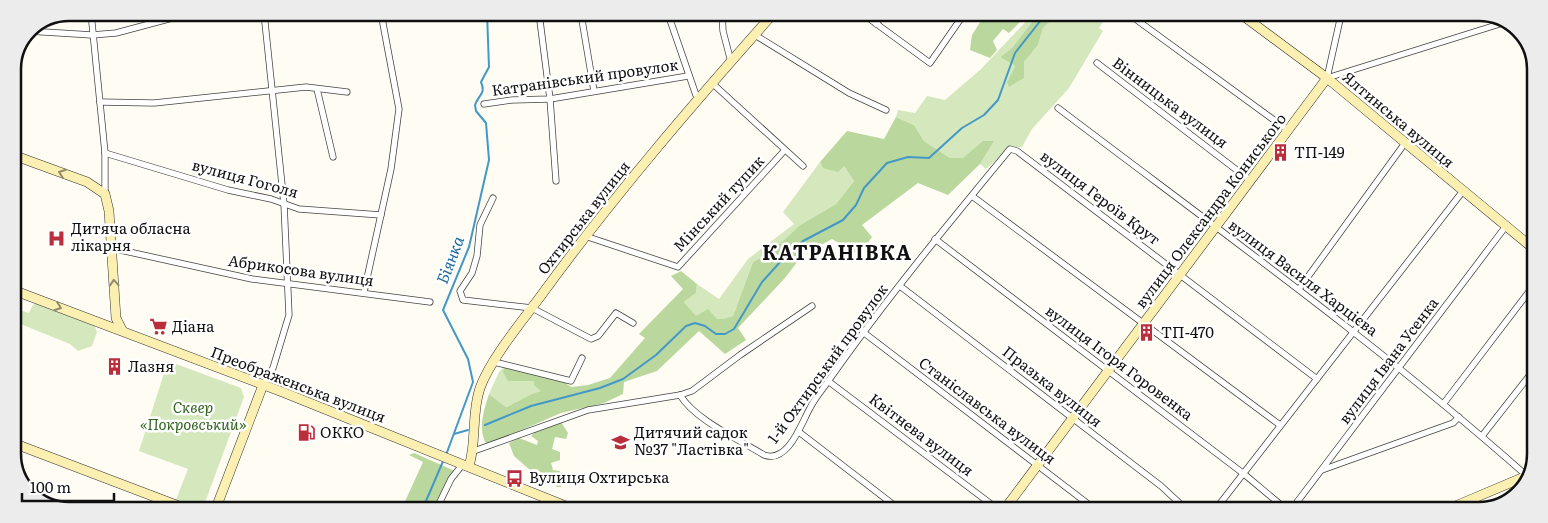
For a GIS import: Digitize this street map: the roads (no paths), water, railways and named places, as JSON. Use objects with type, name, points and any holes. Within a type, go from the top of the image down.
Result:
[{"type":"street","points":[[91,21],[105,154],[105,194],[116,318],[122,330]]},
{"type":"street","points":[[40,32],[116,33],[161,21]]},
{"type":"street","points":[[218,502],[262,385],[272,368],[289,315],[284,204],[265,21]]},
{"type":"street","points":[[364,292],[391,169],[399,109],[382,21]]},
{"type":"street","points":[[540,21],[550,98],[556,181]]},
{"type":"street","points":[[582,21],[594,90]]},
{"type":"street","points":[[670,21],[698,101]]},
{"type":"street","points":[[722,21],[731,62]]},
{"type":"street","name":"Охтирська вулиця","points":[[462,464],[474,451],[475,420],[480,388],[494,362],[585,236],[712,83],[767,21]]},
{"type":"street","points":[[872,21],[930,63],[959,21]]},
{"type":"street","points":[[1138,21],[1289,131]]},
{"type":"street","name":"Ялтинська вулиця","points":[[1250,21],[1327,78],[1527,243]]},
{"type":"street","points":[[1340,21],[1327,78],[1497,25]]},
{"type":"street","points":[[755,35],[849,93],[886,110]]},
{"type":"street","name":"Вінницька вулиця","points":[[1097,63],[1251,181]]},
{"type":"street","name":"Катранівський провулок","points":[[484,104],[550,98],[688,76]]},
{"type":"street","name":"вулиця Олександра Кониського","points":[[1010,502],[1327,78]]},
{"type":"street","points":[[712,83],[784,151],[803,166]]},
{"type":"street","points":[[100,102],[154,104],[271,90],[306,88],[347,92]]},
{"type":"street","points":[[317,89],[333,157]]},
{"type":"street","name":"вулиця Василя Харцієва","points":[[1058,108],[1299,289],[1444,403],[1524,470]]},
{"type":"street","points":[[1299,289],[1405,144]]},
{"type":"street","name":"1-й Охтирський провулок","points":[[680,395],[685,403],[706,418],[770,457],[780,455],[799,432],[810,407],[863,332],[935,239],[1010,149]]},
{"type":"street","name":"вулиця Героїв Крут","points":[[1010,149],[1017,151],[1317,379]]},
{"type":"street","name":"Мінський тупик","points":[[585,236],[678,267],[784,151]]},
{"type":"street","name":"вулиця Гоголя","points":[[105,154],[228,190],[271,199],[299,209],[380,215]]},
{"type":"street","points":[[21,157],[87,182],[105,194]]},
{"type":"street","points":[[1221,502],[1463,191]]},
{"type":"street","points":[[972,196],[1145,322],[1280,425]]},
{"type":"street","points":[[493,198],[480,225],[477,256],[472,273],[460,291],[463,300],[532,308],[591,339],[598,336],[616,313],[633,323]]},
{"type":"street","name":"вулиця Івана Усенка","points":[[1297,502],[1506,226]]},
{"type":"street","name":"вулиця Ігоря Горовенка","points":[[935,239],[1244,474],[1277,502]]},
{"type":"street","name":"Абрикосова вулиця","points":[[111,248],[252,279],[430,302]]},
{"type":"street","name":"Празька вулиця","points":[[900,286],[1161,486],[1178,502]]},
{"type":"street","name":"Преображенська вулиця","points":[[21,293],[122,330],[554,502]]},
{"type":"street","points":[[1444,403],[1527,294]]},
{"type":"street","points":[[474,451],[588,410],[680,395],[692,391],[740,355],[812,306]]},
{"type":"street","name":"Станіславська вулиця","points":[[863,332],[1086,502]]},
{"type":"street","points":[[494,362],[571,381],[582,358]]},
{"type":"street","points":[[1482,436],[1527,379]]},
{"type":"street","name":"Квітнева вулиця","points":[[828,381],[989,502]]},
{"type":"street","points":[[1322,470],[1453,423],[1459,417]]},
{"type":"street","points":[[799,432],[890,502]]},
{"type":"street","points":[[21,445],[168,502]]},
{"type":"street","points":[[440,502],[451,479],[462,464]]},
{"type":"street","points":[[1465,502],[1519,479]]},
{"type":"waterway","name":"Біянка","points":[[446,455],[473,382],[468,359],[443,310],[469,247],[489,160],[486,123],[476,111],[475,105],[483,89],[481,82],[489,67],[487,21]]},
{"type":"waterway","points":[[485,425],[531,406],[600,388],[623,379],[656,355],[686,326],[695,323],[705,326],[716,334],[725,334],[734,329],[762,282],[781,261],[803,241],[843,220],[856,205],[864,188],[887,163],[908,157],[929,158],[962,128],[984,115],[998,100],[1015,53],[1040,21]]},
{"type":"waterway","points":[[454,434],[468,430]]},
{"type":"waterway","name":"Біянка","points":[[426,502],[444,459]]},
{"type":"place","name":"ТП-149","points":[[1280,153]]},
{"type":"place","name":"Дитяча обласна лікарня","points":[[57,238]]},
{"type":"place","name":"Діана","points":[[158,327]]},
{"type":"place","name":"ТП-470","points":[[1147,333]]},
{"type":"place","name":"Лазня","points":[[114,367]]},
{"type":"place","name":"ОККО","points":[[306,433]]},
{"type":"place","name":"Дитячий садок №37 \"Ластівка\"","points":[[620,442]]},
{"type":"place","name":"Вулиця Охтирська","points":[[515,478]]},
{"type":"district","name":"КАТРАНІВКА","points":[[837,253]]},
{"type":"park label","name":"Сквер «Покровський»","points":[[193,416]]}]
